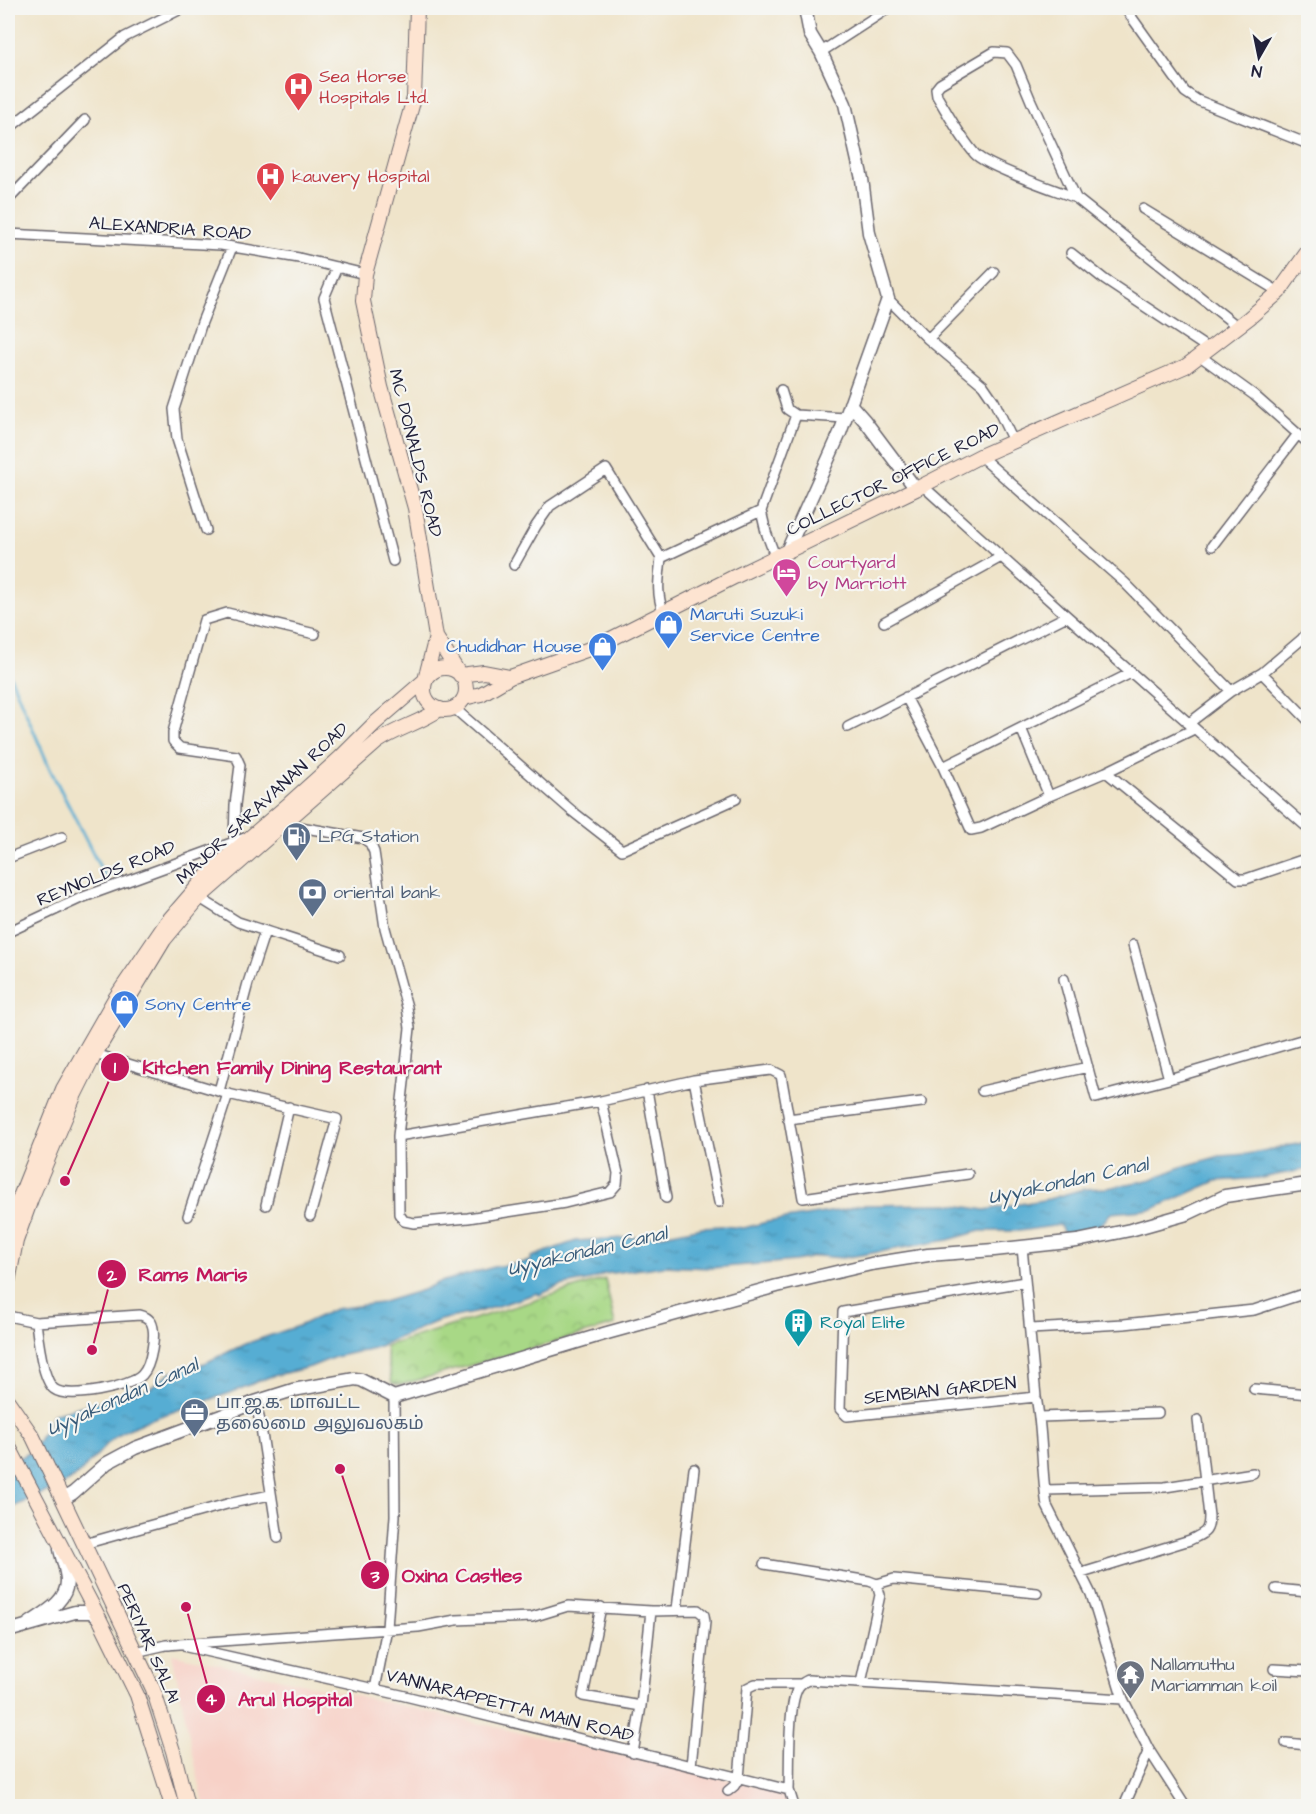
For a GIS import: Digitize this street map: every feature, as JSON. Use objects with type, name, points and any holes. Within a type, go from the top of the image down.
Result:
[{"type":"main road","name":"MC DONALDS ROAD","points":[[417,8],[414,98],[365,274],[363,301],[381,387],[415,508],[436,637],[425,680]]},
{"type":"main road","name":"COLLECTOR OFFICE ROAD","points":[[286,823],[389,734],[426,720],[452,705],[481,694],[510,677],[595,647],[920,488],[980,456],[1186,366],[1238,327],[1279,292],[1308,253]]},
{"type":"main road","points":[[436,637],[460,675],[465,682],[452,705],[433,707],[423,689],[430,673],[446,668],[460,675],[484,672],[510,677]]},
{"type":"main road","name":"MAJOR SARAVANAN ROAD","points":[[8,1227],[63,1089],[84,1049],[146,951],[195,895],[211,871],[425,680]]},
{"type":"main road","points":[[8,1282],[16,1241],[75,1094],[95,1054],[164,940],[195,895],[286,823]]},
{"type":"main road","name":"PERIYAR SALAI","points":[[8,1401],[33,1437],[153,1689],[173,1751],[187,1806]]},
{"type":"main road","name":"PERIYAR SALAI","points":[[8,1445],[137,1695],[172,1806]]},
{"type":"street","points":[[8,129],[125,37],[183,8]]},
{"type":"street","points":[[805,8],[810,34],[845,104],[862,179],[869,233],[888,299],[928,339],[982,385],[994,401],[1013,441]]},
{"type":"street","points":[[821,52],[889,8]]},
{"type":"street","points":[[1125,8],[1185,92],[1197,100],[1308,144]]},
{"type":"street","points":[[1077,198],[1016,65],[1007,53],[994,52],[940,84],[936,89],[937,96],[976,155],[1077,198],[1238,327]]},
{"type":"street","points":[[8,200],[85,120]]},
{"type":"street","points":[[1143,209],[1279,292]]},
{"type":"street","name":"ALEXANDRIA ROAD","points":[[8,234],[232,247],[365,274]]},
{"type":"street","points":[[206,530],[177,439],[174,409],[202,322],[232,247]]},
{"type":"street","points":[[1071,253],[1204,352],[1308,443]]},
{"type":"street","points":[[337,267],[324,298],[393,561]]},
{"type":"street","points":[[928,339],[994,272]]},
{"type":"street","points":[[781,554],[845,418],[888,299]]},
{"type":"street","points":[[781,390],[787,409],[796,416],[845,418]]},
{"type":"street","points":[[850,404],[920,488],[1308,828]]},
{"type":"street","points":[[781,554],[766,532],[761,511],[796,416]]},
{"type":"street","points":[[1212,546],[1298,434]]},
{"type":"street","points":[[980,456],[1125,583],[1230,691]]},
{"type":"street","points":[[514,566],[550,506],[606,469],[661,558],[657,578],[658,598],[663,612]]},
{"type":"street","points":[[661,558],[761,511]]},
{"type":"street","points":[[884,622],[1001,557]]},
{"type":"street","points":[[234,842],[240,765],[236,756],[180,748],[173,741],[173,732],[204,620],[227,613],[315,634]]},
{"type":"street","points":[[848,726],[1066,616]]},
{"type":"street","points":[[906,697],[944,767],[970,830],[981,828],[1106,771],[1191,726],[1230,691],[1262,674],[1308,632]]},
{"type":"street","points":[[944,767],[1131,673]]},
{"type":"street","points":[[1262,674],[1308,720]]},
{"type":"street","points":[[452,705],[572,811],[622,850],[736,800]]},
{"type":"street","points":[[1021,728],[1049,796]]},
{"type":"street","points":[[1106,771],[1238,879],[1246,879],[1308,858]]},
{"type":"street","points":[[286,823],[363,838],[370,843],[374,852],[386,928],[407,1007],[410,1028],[398,1136],[399,1214],[404,1221],[414,1224],[468,1218],[565,1203],[610,1192],[617,1184],[618,1173],[601,1101]]},
{"type":"street","name":"REYNOLDS ROAD","points":[[8,932],[81,898],[286,823]]},
{"type":"street","points":[[8,858],[62,837]]},
{"type":"street","points":[[195,895],[238,922],[340,955]]},
{"type":"street","points":[[188,1216],[224,1093],[248,983],[264,931]]},
{"type":"street","points":[[1133,945],[1169,1079]]},
{"type":"street","points":[[1064,979],[1096,1098],[1308,1038]]},
{"type":"street","points":[[95,1054],[224,1093],[337,1119],[310,1216]]},
{"type":"street","points":[[982,1091],[1088,1067]]},
{"type":"street","points":[[398,1136],[601,1101],[694,1080],[771,1070],[781,1075],[803,1198],[968,1174]]},
{"type":"street","points":[[694,1080],[719,1202]]},
{"type":"street","points":[[647,1090],[666,1198]]},
{"type":"street","points":[[788,1119],[922,1102]]},
{"type":"street","points":[[266,1205],[289,1107]]},
{"type":"street","points":[[63,1499],[73,1493],[106,1463],[135,1448],[255,1402],[293,1390],[349,1379],[362,1380],[394,1397],[607,1332],[777,1286],[894,1260],[1077,1241],[1130,1230],[1187,1214],[1225,1196],[1308,1184]]},
{"type":"street","points":[[1022,1247],[1047,1506],[1091,1594],[1124,1699],[1149,1750],[1185,1806]]},
{"type":"street","name":"SEMBIAN GARDEN","points":[[1025,1282],[843,1312],[840,1409],[847,1416],[1036,1397]]},
{"type":"street","points":[[1030,1329],[1124,1324],[1254,1310],[1304,1294],[1308,1295]]},
{"type":"street","points":[[8,1316],[36,1323],[140,1315],[150,1320],[153,1330],[150,1361],[140,1378],[79,1394],[57,1391],[49,1382],[36,1323]]},
{"type":"street","points":[[1254,1389],[1308,1394]]},
{"type":"street","points":[[375,1689],[387,1628],[395,1516],[394,1397]]},
{"type":"street","points":[[255,1402],[267,1462],[278,1538]]},
{"type":"street","points":[[1040,1417],[1158,1413]]},
{"type":"street","points":[[1082,1573],[1190,1540],[1206,1532],[1209,1527],[1206,1482],[1198,1420]]},
{"type":"street","points":[[677,1609],[694,1469]]},
{"type":"street","points":[[1045,1490],[1165,1487],[1253,1473]]},
{"type":"street","points":[[84,1544],[227,1504],[270,1495]]},
{"type":"street","points":[[27,1625],[57,1605],[64,1593],[67,1582],[58,1541]]},
{"type":"street","points":[[764,1564],[877,1584],[894,1579],[1037,1593]]},
{"type":"street","points":[[861,1683],[880,1595],[877,1584]]},
{"type":"street","points":[[1276,1589],[1308,1592]]},
{"type":"street","points":[[165,1645],[418,1627],[456,1620],[532,1617],[568,1606],[651,1611],[698,1610],[704,1615],[705,1622],[691,1766]]},
{"type":"street","points":[[601,1607],[583,1696],[641,1706]]},
{"type":"street","points":[[8,1631],[82,1611],[91,1612],[100,1620]]},
{"type":"street","points":[[633,1753],[641,1706],[651,1611]]},
{"type":"street","name":"VANNARAPPETTAI MAIN ROAD","points":[[135,1652],[165,1645],[199,1649],[375,1689],[789,1790]]},
{"type":"street","points":[[1274,1669],[1308,1671]]},
{"type":"street","points":[[728,1791],[735,1786],[739,1778],[747,1688],[755,1684],[800,1684],[808,1680],[1124,1699]]},
{"type":"street","points":[[794,1806],[789,1790],[790,1730],[796,1693],[800,1684]]},
{"type":"street","points":[[1286,1743],[1308,1745]]},
{"type":"street","points":[[1125,1804],[1149,1750]]},
{"type":"shaded area","points":[[172,1654],[784,1792],[787,1806],[204,1806]]},
{"type":"green space","points":[[605,1279],[615,1325],[400,1385],[392,1383],[385,1346]]},
{"type":"water","name":"Uyyakondan Canal","points":[[1308,1142],[1308,1169],[1261,1178],[1216,1181],[1153,1209],[1111,1213],[1104,1222],[1094,1228],[1065,1236],[1060,1225],[1019,1231],[980,1231],[948,1240],[843,1258],[819,1256],[795,1261],[711,1268],[664,1266],[604,1274],[590,1280],[559,1286],[539,1295],[538,1293],[478,1312],[440,1320],[374,1348],[269,1377],[230,1393],[148,1420],[111,1440],[79,1474],[66,1483],[8,1509],[8,1462],[24,1456],[36,1446],[41,1435],[49,1429],[51,1416],[150,1388],[170,1373],[205,1363],[245,1344],[301,1325],[335,1309],[380,1303],[423,1290],[437,1283],[494,1267],[531,1261],[531,1257],[576,1241],[658,1236],[702,1227],[744,1228],[859,1205],[949,1204],[985,1210],[1049,1199],[1083,1189],[1108,1188],[1152,1179],[1181,1167],[1220,1156],[1247,1154]]},
{"type":"waterway","points":[[8,671],[50,769],[109,885]]},
{"type":"place","name":"Sea Horse Hospitals Ltd.","points":[[298,112]]},
{"type":"place","name":"kauvery Hospital","points":[[271,202]]},
{"type":"place","name":"Courtyard by Marriott","points":[[787,598]]},
{"type":"place","name":"Maruti Suzuki Service Centre","points":[[669,650]]},
{"type":"place","name":"Chudidhar House","points":[[603,672]]},
{"type":"place","name":"LPG Station","points":[[297,862]]},
{"type":"place","name":"oriental bank","points":[[312,918]]},
{"type":"place","name":"Sony Centre","points":[[124,1030]]},
{"type":"place","name":"Kitchen Family Dining Restaurant","points":[[65,1181]]},
{"type":"place","name":"Royal Elite","points":[[799,1348]]},
{"type":"place","name":"Rams Maris","points":[[92,1350]]},
{"type":"place","name":"பா.ஜ.க. மாவட்ட தலைமை அலுவலகம்","points":[[195,1438]]},
{"type":"place","name":"Oxina Castles","points":[[340,1469]]},
{"type":"place","name":"Arul Hospital","points":[[186,1607]]},
{"type":"place","name":"Nallamuthu Mariamman koil","points":[[1130,1700]]}]
